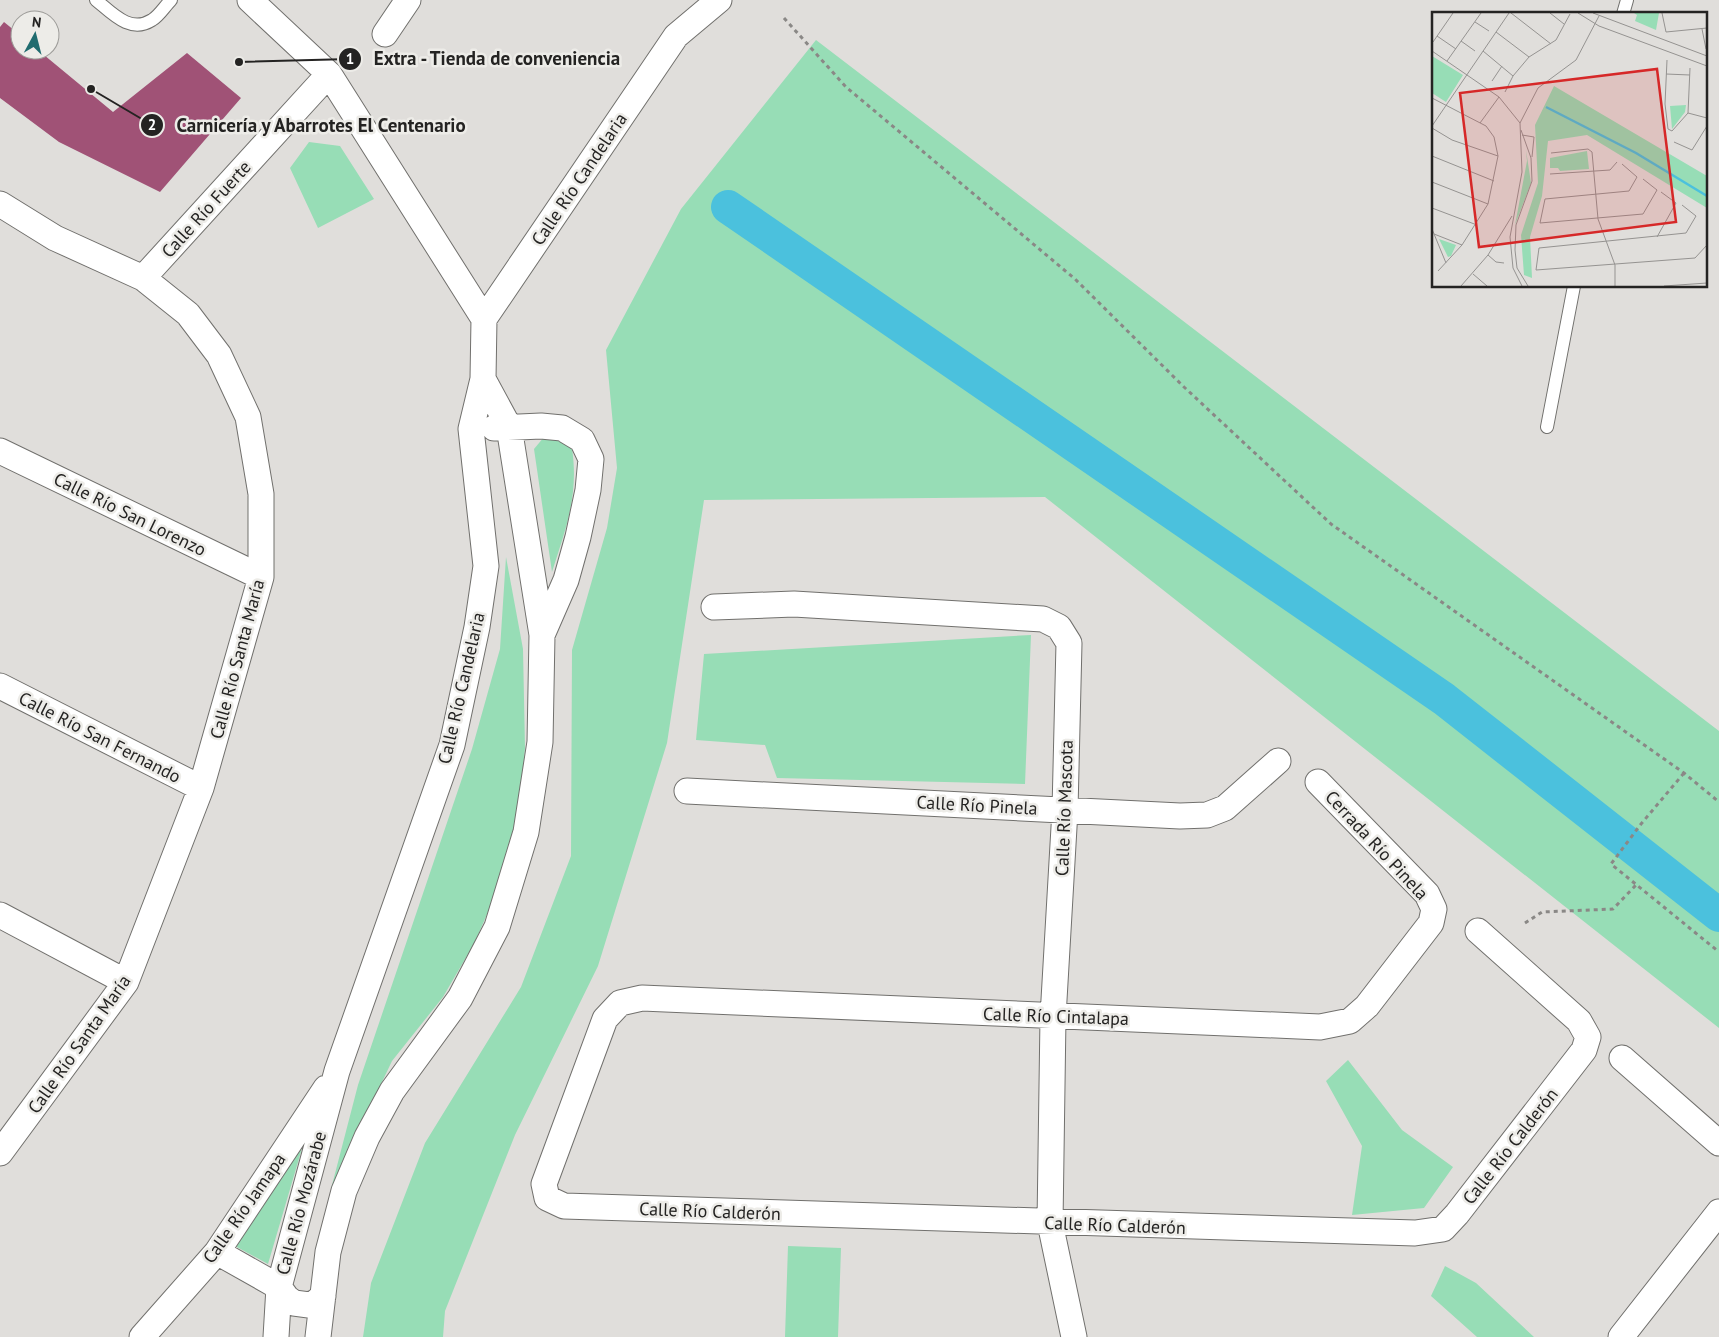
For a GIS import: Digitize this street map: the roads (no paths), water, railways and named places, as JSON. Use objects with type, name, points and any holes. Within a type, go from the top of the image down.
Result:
[{"type":"street","points":[[250,0],[329,74],[484,319]]},
{"type":"street","points":[[385,34],[408,0]]},
{"type":"street","name":"Calle Río Candelaria","points":[[337,1071],[452,745],[475,636],[486,566],[471,429],[483,379],[484,319],[676,36],[719,0]]},
{"type":"street","name":"Calle Río Fuerte","points":[[144,278],[329,74]]},
{"type":"street","name":"Calle Río Santa María","points":[[0,204],[55,238],[144,278],[188,314],[219,355],[248,417],[261,494],[261,577],[201,788],[126,982],[2,1149]]},
{"type":"street","name":"Calle Río Candelaria","points":[[483,379],[509,427],[542,635]]},
{"type":"street","points":[[318,1337],[328,1252],[344,1191],[367,1137],[392,1091],[460,998],[497,927],[526,832],[536,769],[540,742],[542,635],[566,580],[578,538],[588,490],[591,459],[582,440],[562,428],[541,426],[471,429]]},
{"type":"street","name":"Calle Río San Lorenzo","points":[[0,451],[261,577]]},
{"type":"street","name":"Calle Río Mascota","points":[[714,607],[794,604],[1042,619],[1058,627],[1070,643],[1064,810],[1053,1017],[1050,1223],[1074,1337]]},
{"type":"street","name":"Calle Río San Fernando","points":[[0,686],[201,788]]},
{"type":"street","name":"Calle Río Pinela","points":[[687,791],[1180,816],[1207,815],[1224,808],[1278,761]]},
{"type":"street","name":"Cerrada Río Pinela","points":[[1318,782],[1427,894],[1434,910]]},
{"type":"street","name":"Calle Río Cintalapa","points":[[547,1198],[544,1184],[605,1019],[620,1003],[642,998],[1053,1017],[1320,1026],[1350,1021],[1367,1006],[1431,923],[1434,910]]},
{"type":"street","points":[[0,915],[126,982]]},
{"type":"street","name":"Calle Río Calderón","points":[[547,1198],[564,1206],[1050,1223],[1415,1234],[1442,1229],[1463,1206],[1584,1050],[1588,1036],[1579,1021],[1478,931]]},
{"type":"street","points":[[1622,1058],[1719,1143]]},
{"type":"street","name":"Calle Río Jamapa","points":[[142,1337],[217,1252],[337,1071]]},
{"type":"street","name":"Calle Río Mozárabe","points":[[276,1337],[279,1287],[337,1071]]},
{"type":"street","points":[[1621,1337],[1719,1212]]},
{"type":"street","points":[[217,1252],[279,1287],[287,1298],[294,1303],[309,1305],[323,1296]]},
{"type":"lane","points":[[96,0],[120,20],[137,26],[152,20],[171,0]]},
{"type":"lane","points":[[1547,427],[1574,288]]},
{"type":"waterway","points":[[728,207],[1444,699],[1719,915]]},
{"type":"place","name":"Extra - Tienda de conveniencia","points":[[239,62]]},
{"type":"place","name":"Carnicería y Abarrotes El Centenario","points":[[91,89]]}]
